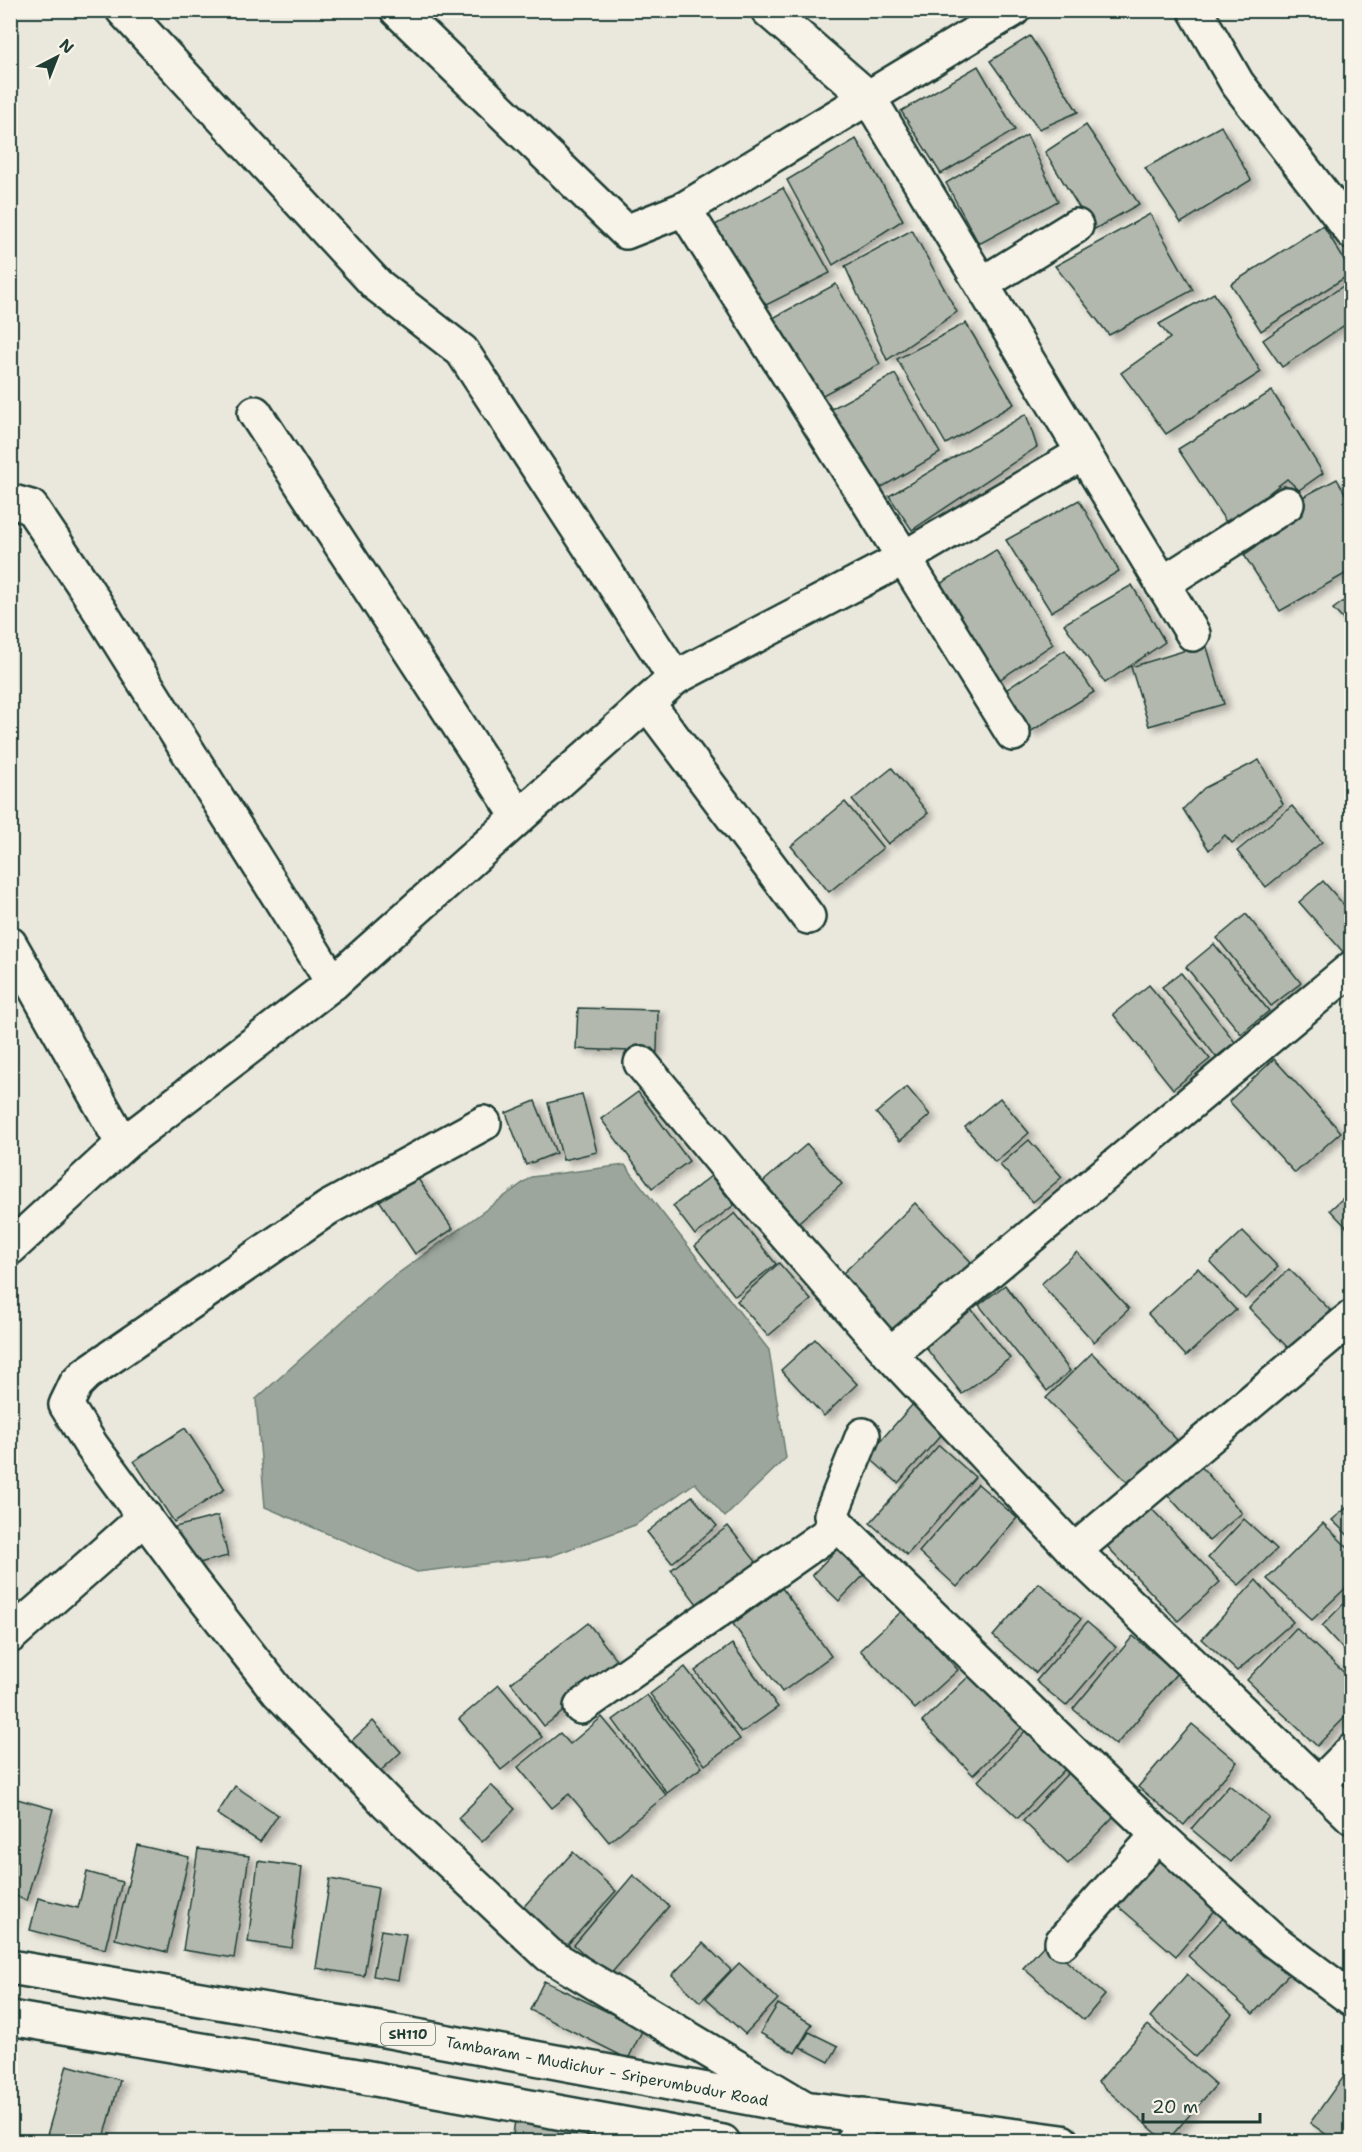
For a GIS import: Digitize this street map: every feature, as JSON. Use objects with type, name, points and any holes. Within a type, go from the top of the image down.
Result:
[{"type":"street","points":[[123,10],[377,285],[462,351],[675,678]]},
{"type":"street","points":[[397,10],[626,232],[684,209],[1013,10]]},
{"type":"street","points":[[768,10],[869,98],[1193,634]]},
{"type":"street","points":[[1195,10],[1237,83],[1352,232]]},
{"type":"street","points":[[684,209],[1013,734]]},
{"type":"street","points":[[982,284],[1076,226]]},
{"type":"street","points":[[255,412],[518,816]]},
{"type":"street","points":[[10,1248],[123,1144],[333,983],[675,678],[904,558],[1083,453]]},
{"type":"street","points":[[10,501],[31,507],[86,587],[333,983]]},
{"type":"street","points":[[1162,584],[1287,504]]},
{"type":"street","points":[[648,704],[808,917]]},
{"type":"street","points":[[15,960],[123,1144]]},
{"type":"street","points":[[890,1354],[1352,968]]},
{"type":"street","points":[[641,1063],[741,1184],[890,1354],[1074,1551],[1352,1817]]},
{"type":"street","points":[[484,1123],[328,1208],[86,1374],[76,1384],[66,1405],[91,1445],[192,1582],[279,1693],[388,1804],[549,1955],[804,2108]]},
{"type":"street","points":[[1074,1551],[1352,1317]]},
{"type":"street","points":[[863,1435],[831,1515],[839,1526],[1158,1835],[1274,1941],[1352,2000]]},
{"type":"street","points":[[10,1636],[145,1517]]},
{"type":"street","points":[[581,1707],[839,1526]]},
{"type":"street","points":[[1318,1785],[1352,1751]]},
{"type":"street","points":[[1062,1942],[1158,1835]]},
{"type":"street","name":"Tambaram - Mudichur - Sriperumbudur Road","points":[[10,1967],[373,2028],[804,2108],[858,2128],[1062,2142]]},
{"type":"street","points":[[10,2018],[364,2077],[649,2135],[723,2142]]},
{"type":"shaded area","points":[[625,1165],[769,1350],[786,1458],[725,1517],[695,1483],[635,1525],[551,1556],[417,1572],[265,1507],[256,1399],[385,1283],[531,1177]]},
{"type":"building","points":[[1030,36],[1078,112],[1039,129],[990,61]]},
{"type":"building","points":[[978,66],[1015,130],[941,174],[901,111]]},
{"type":"building","points":[[1086,125],[1139,204],[1093,230],[1045,152]]},
{"type":"building","points":[[1221,126],[1251,180],[1181,223],[1145,168]]},
{"type":"building","points":[[1027,135],[1058,201],[979,244],[946,183]]},
{"type":"building","points":[[856,139],[903,220],[833,265],[787,180]]},
{"type":"building","points":[[783,188],[830,273],[764,306],[715,225]]},
{"type":"building","points":[[1150,214],[1193,290],[1109,335],[1055,266]]},
{"type":"building","points":[[1323,225],[1352,273],[1261,331],[1231,284]]},
{"type":"building","points":[[912,230],[957,312],[887,360],[845,266]]},
{"type":"building","points":[[1352,280],[1352,320],[1282,367],[1263,340]]},
{"type":"building","points":[[836,284],[880,364],[821,396],[771,319]]},
{"type":"building","points":[[1214,293],[1261,372],[1166,434],[1121,373],[1170,338],[1159,324]]},
{"type":"building","points":[[966,323],[1014,404],[946,444],[897,359]]},
{"type":"building","points":[[895,374],[940,453],[877,490],[831,409]]},
{"type":"building","points":[[1272,391],[1323,473],[1299,490],[1287,479],[1228,525],[1178,449]]},
{"type":"building","points":[[1026,414],[1037,447],[912,530],[889,496]]},
{"type":"building","points":[[1337,479],[1352,506],[1352,570],[1280,611],[1244,555],[1303,514],[1295,501]]},
{"type":"building","points":[[1079,500],[1119,571],[1051,612],[1006,540]]},
{"type":"building","points":[[996,550],[1053,644],[996,682],[938,585]]},
{"type":"building","points":[[1132,585],[1165,642],[1105,683],[1064,624]]},
{"type":"building","points":[[1352,595],[1352,629],[1333,609]]},
{"type":"building","points":[[1206,644],[1224,704],[1149,726],[1131,667]]},
{"type":"building","points":[[1065,650],[1094,692],[1030,732],[1003,692]]},
{"type":"building","points":[[1259,760],[1283,804],[1232,843],[1225,835],[1209,850],[1183,809],[1204,788]]},
{"type":"building","points":[[892,768],[928,813],[888,844],[852,800]]},
{"type":"building","points":[[845,802],[883,848],[829,892],[791,846]]},
{"type":"building","points":[[1292,806],[1322,842],[1266,887],[1237,851]]},
{"type":"building","points":[[1323,881],[1352,914],[1352,946],[1344,953],[1299,902]]},
{"type":"building","points":[[1246,914],[1301,983],[1271,1006],[1217,938]]},
{"type":"building","points":[[1214,944],[1269,1011],[1241,1034],[1186,967]]},
{"type":"building","points":[[1181,973],[1235,1042],[1216,1057],[1162,987]]},
{"type":"building","points":[[1149,985],[1210,1059],[1173,1089],[1113,1014]]},
{"type":"building","points":[[578,1008],[658,1010],[657,1052],[576,1049]]},
{"type":"building","points":[[1274,1059],[1341,1132],[1295,1173],[1229,1101]]},
{"type":"building","points":[[907,1087],[930,1115],[900,1141],[876,1113]]},
{"type":"building","points":[[638,1092],[689,1161],[652,1188],[601,1119]]},
{"type":"building","points":[[582,1094],[597,1152],[563,1160],[548,1103]]},
{"type":"building","points":[[1000,1098],[1029,1133],[995,1162],[965,1127]]},
{"type":"building","points":[[535,1101],[556,1153],[526,1165],[506,1113]]},
{"type":"building","points":[[1029,1140],[1062,1177],[1033,1202],[1000,1165]]},
{"type":"building","points":[[807,1144],[842,1184],[793,1227],[757,1187]]},
{"type":"building","points":[[416,1176],[453,1229],[415,1254],[379,1200]]},
{"type":"building","points":[[711,1176],[734,1205],[695,1235],[673,1206]]},
{"type":"building","points":[[1352,1190],[1352,1233],[1330,1210]]},
{"type":"building","points":[[915,1203],[972,1263],[896,1337],[838,1278]]},
{"type":"building","points":[[735,1213],[776,1264],[735,1296],[695,1246]]},
{"type":"building","points":[[1243,1231],[1278,1267],[1245,1299],[1210,1262]]},
{"type":"building","points":[[1077,1252],[1129,1309],[1094,1342],[1041,1284]]},
{"type":"building","points":[[779,1263],[811,1300],[768,1336],[737,1301]]},
{"type":"building","points":[[1198,1268],[1236,1310],[1186,1356],[1148,1314]]},
{"type":"building","points":[[1289,1269],[1336,1316],[1296,1356],[1249,1308]]},
{"type":"building","points":[[1005,1285],[1070,1371],[1047,1391],[979,1305]]},
{"type":"building","points":[[969,1306],[1010,1358],[962,1394],[922,1343]]},
{"type":"building","points":[[815,1339],[857,1384],[824,1416],[781,1370]]},
{"type":"building","points":[[1092,1353],[1177,1440],[1131,1486],[1046,1398]]},
{"type":"building","points":[[913,1404],[944,1432],[898,1483],[867,1456]]},
{"type":"building","points":[[185,1428],[225,1489],[174,1522],[134,1461]]},
{"type":"building","points":[[939,1445],[975,1477],[907,1555],[870,1523]]},
{"type":"building","points":[[1198,1463],[1242,1513],[1209,1541],[1165,1492]]},
{"type":"building","points":[[978,1484],[1017,1518],[957,1587],[919,1552]]},
{"type":"building","points":[[692,1496],[717,1526],[672,1563],[647,1532]]},
{"type":"building","points":[[1352,1503],[1352,1539],[1332,1520]]},
{"type":"building","points":[[1150,1507],[1220,1582],[1178,1621],[1107,1546]]},
{"type":"building","points":[[218,1516],[228,1556],[186,1566],[175,1527]]},
{"type":"building","points":[[1244,1519],[1277,1549],[1239,1585],[1208,1558]]},
{"type":"building","points":[[1323,1523],[1352,1552],[1352,1582],[1312,1620],[1267,1579]]},
{"type":"building","points":[[728,1526],[761,1568],[703,1612],[671,1570]]},
{"type":"building","points":[[838,1548],[865,1574],[839,1601],[812,1575]]},
{"type":"building","points":[[1256,1580],[1293,1622],[1237,1671],[1202,1639]]},
{"type":"building","points":[[1039,1583],[1081,1619],[1036,1673],[993,1636]]},
{"type":"building","points":[[782,1588],[831,1656],[782,1692],[733,1624]]},
{"type":"building","points":[[1352,1595],[1352,1659],[1322,1626]]},
{"type":"building","points":[[903,1610],[958,1670],[915,1709],[860,1650]]},
{"type":"building","points":[[1087,1622],[1116,1647],[1066,1706],[1036,1681]]},
{"type":"building","points":[[588,1623],[622,1667],[544,1726],[511,1683]]},
{"type":"building","points":[[1296,1628],[1352,1680],[1352,1710],[1317,1746],[1247,1680]]},
{"type":"building","points":[[1133,1636],[1177,1673],[1116,1745],[1073,1709]]},
{"type":"building","points":[[732,1644],[778,1707],[741,1733],[695,1671]]},
{"type":"building","points":[[685,1667],[740,1739],[705,1765],[650,1694]]},
{"type":"building","points":[[970,1675],[1022,1727],[973,1775],[922,1722]]},
{"type":"building","points":[[499,1685],[542,1737],[501,1770],[459,1719]]},
{"type":"building","points":[[647,1695],[702,1767],[667,1793],[613,1720]]},
{"type":"building","points":[[602,1717],[666,1795],[609,1842],[569,1794],[552,1808],[518,1767],[560,1733],[570,1744]]},
{"type":"building","points":[[373,1721],[401,1752],[375,1776],[346,1746]]},
{"type":"building","points":[[1192,1724],[1237,1762],[1184,1825],[1138,1787]]},
{"type":"building","points":[[1026,1730],[1066,1768],[1018,1818],[978,1781]]},
{"type":"building","points":[[1070,1771],[1115,1815],[1068,1864],[1023,1821]]},
{"type":"building","points":[[491,1785],[515,1809],[482,1842],[458,1818]]},
{"type":"building","points":[[1229,1785],[1269,1817],[1231,1862],[1191,1829]]},
{"type":"building","points":[[235,1786],[278,1815],[260,1842],[217,1814]]},
{"type":"building","points":[[10,1797],[53,1809],[26,1901],[10,1893]]},
{"type":"building","points":[[137,1845],[189,1857],[167,1952],[115,1939]]},
{"type":"building","points":[[198,1849],[249,1856],[234,1958],[183,1950]]},
{"type":"building","points":[[573,1852],[616,1891],[561,1952],[518,1913]]},
{"type":"building","points":[[1159,1858],[1217,1908],[1176,1956],[1118,1906]]},
{"type":"building","points":[[258,1861],[302,1867],[292,1948],[248,1942]]},
{"type":"building","points":[[87,1872],[122,1882],[105,1949],[30,1930],[38,1898],[78,1908]]},
{"type":"building","points":[[633,1875],[669,1906],[609,1976],[574,1945]]},
{"type":"building","points":[[330,1879],[378,1888],[364,1976],[316,1968]]},
{"type":"building","points":[[10,1900],[16,1902],[10,1924]]},
{"type":"building","points":[[1226,1915],[1290,1973],[1253,2014],[1188,1956]]},
{"type":"building","points":[[381,1930],[406,1934],[398,1980],[373,1976]]},
{"type":"building","points":[[703,1943],[731,1970],[700,2002],[672,1975]]},
{"type":"building","points":[[1046,1943],[1105,1995],[1084,2020],[1023,1968]]},
{"type":"building","points":[[739,1963],[778,1999],[745,2034],[706,1998]]},
{"type":"building","points":[[1187,1974],[1232,2014],[1195,2057],[1150,2017]]},
{"type":"building","points":[[544,1981],[643,2029],[628,2059],[530,2010]]},
{"type":"building","points":[[778,2004],[812,2024],[795,2053],[760,2033]]},
{"type":"building","points":[[1148,2025],[1216,2085],[1166,2142],[1098,2082]]},
{"type":"building","points":[[809,2032],[838,2046],[829,2062],[800,2047]]},
{"type":"building","points":[[1352,2064],[1352,2142],[1337,2142],[1310,2123]]},
{"type":"building","points":[[67,2065],[120,2080],[103,2142],[45,2142]]},
{"type":"building","points":[[516,2113],[623,2136],[622,2142],[512,2142]]}]
